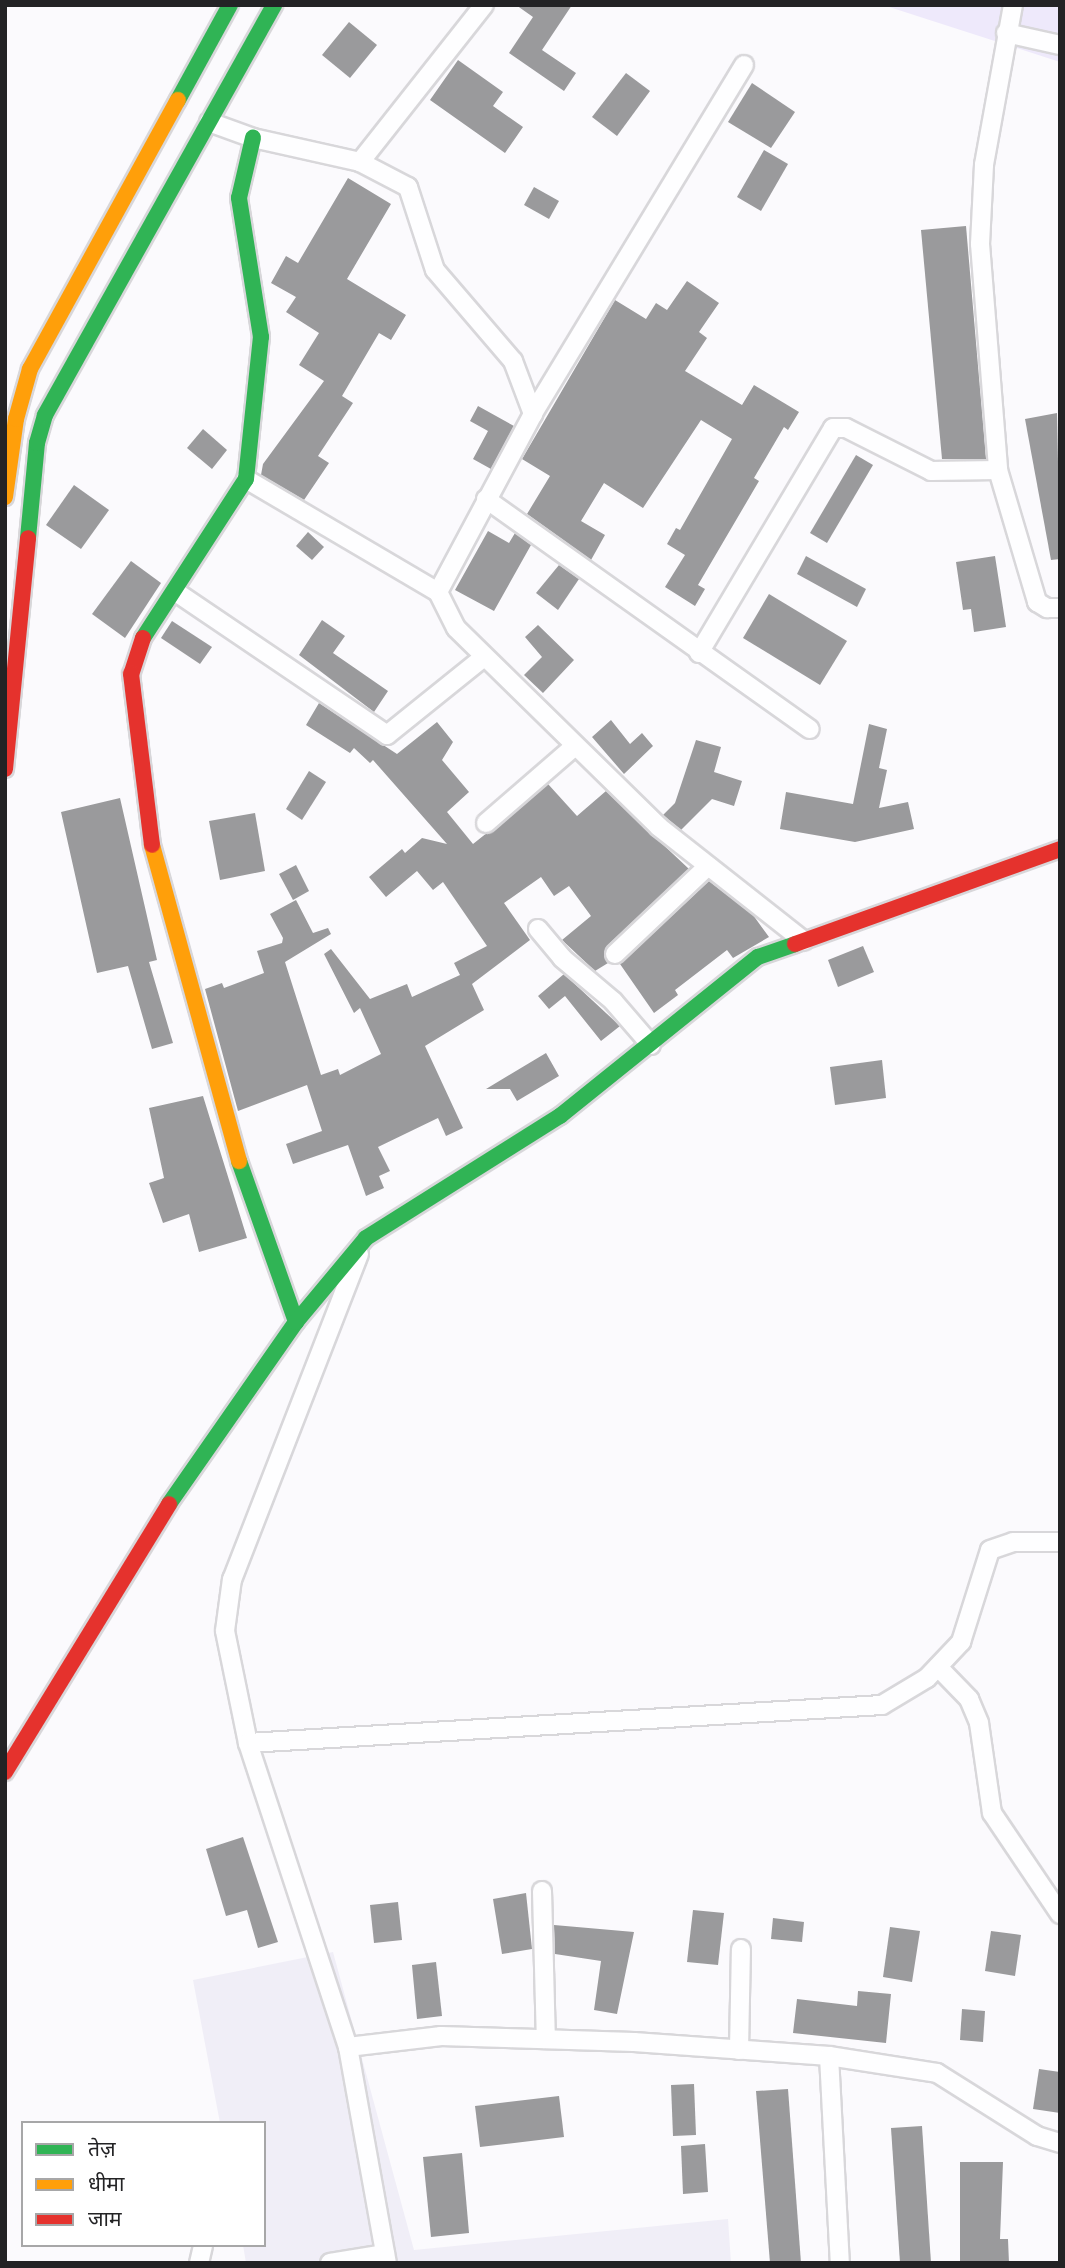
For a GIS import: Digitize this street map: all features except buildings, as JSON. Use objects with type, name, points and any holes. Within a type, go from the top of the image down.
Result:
[{"type":"street","points":[[5,497],[16,419],[30,369],[230,5]]},
{"type":"street","points":[[5,769],[37,443],[45,415],[274,5]]},
{"type":"street","points":[[360,162],[484,5]]},
{"type":"street","points":[[1013,5],[984,166],[980,244],[998,470],[1037,601],[1047,608],[1060,608]]},
{"type":"street","points":[[1006,33],[1060,45]]},
{"type":"street","points":[[438,592],[533,414],[744,65]]},
{"type":"street","points":[[209,122],[253,138],[360,162],[408,187],[435,270],[513,362],[533,414]]},
{"type":"street","points":[[253,138],[239,198],[261,337],[247,479],[176,592],[144,636],[131,674],[152,848],[226,1124],[296,1322]]},
{"type":"street","points":[[699,653],[833,428],[846,428],[931,471],[998,470]]},
{"type":"street","points":[[247,479],[438,592],[456,628],[659,827],[804,941]]},
{"type":"street","points":[[486,499],[699,653],[810,729]]},
{"type":"street","points":[[176,592],[387,735],[484,657]]},
{"type":"street","points":[[486,823],[575,746]]},
{"type":"street","points":[[5,1772],[169,1504],[296,1322],[366,1238],[561,1116],[758,957],[1060,849]]},
{"type":"street","points":[[615,954],[708,866]]},
{"type":"street","points":[[538,929],[562,958],[613,1000],[651,1045]]},
{"type":"street","points":[[330,2263],[386,2259],[348,2046],[248,1743],[225,1631],[232,1579],[366,1238]]},
{"type":"street","points":[[248,1743],[882,1705],[938,1667],[961,1642],[990,1550],[1020,1542],[1060,1542]]},
{"type":"street","points":[[938,1667],[969,1699],[979,1723],[992,1812],[1060,1914]]},
{"type":"street","points":[[542,1891],[546,2039]]},
{"type":"street","points":[[740,2050],[741,1949]]},
{"type":"street","points":[[348,2046],[441,2036],[546,2039],[829,2056],[937,2073],[1037,2136],[1060,2143]]},
{"type":"street","points":[[829,2056],[841,2263]]},
{"type":"shaded area","points":[[883,5],[1060,5],[1060,62]]},
{"type":"shaded area","points":[[333,1952],[414,2250],[728,2219],[731,2263],[246,2263],[243,2247],[266,2247],[266,2121],[220,2121],[193,1980]]},
{"type":"traffic: fast","points":[[178,100],[230,5]]},
{"type":"traffic: fast","points":[[28,538],[37,443],[45,415],[274,5]]},
{"type":"traffic: fast","points":[[143,638],[246,479],[261,337],[239,198],[253,138]]},
{"type":"traffic: fast","points":[[169,1504],[296,1322],[366,1238],[560,1116],[758,957],[795,944]]},
{"type":"traffic: fast","points":[[239,1161],[296,1322]]},
{"type":"traffic: slow","points":[[5,497],[16,419],[30,369],[178,100]]},
{"type":"traffic: slow","points":[[152,845],[239,1161]]},
{"type":"traffic: jam","points":[[5,769],[28,538]]},
{"type":"traffic: jam","points":[[143,638],[131,674],[152,845]]},
{"type":"traffic: jam","points":[[795,944],[1060,849]]},
{"type":"traffic: jam","points":[[5,1772],[169,1504]]}]
